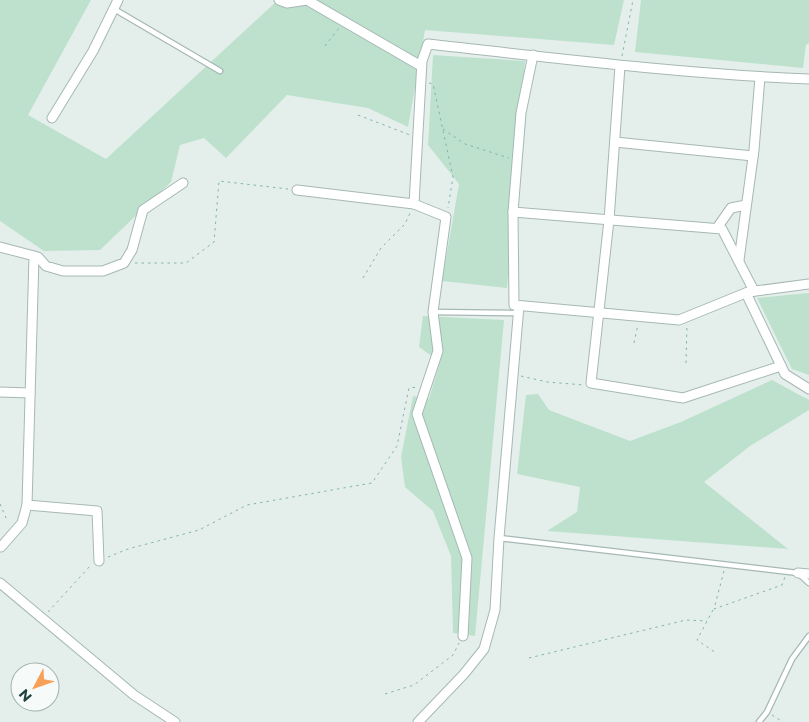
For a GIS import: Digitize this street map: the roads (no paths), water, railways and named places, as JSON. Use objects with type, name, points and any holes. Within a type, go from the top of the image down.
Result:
[{"type":"street","points":[[279,0],[287,3],[307,0],[421,66]]},
{"type":"street","points":[[52,118],[93,51],[116,4]]},
{"type":"street","points":[[414,204],[421,66],[428,44],[620,66],[809,79]]},
{"type":"street","points":[[533,55],[521,113],[513,212],[514,305],[518,309],[599,313],[679,320],[750,292],[809,284]]},
{"type":"street","points":[[620,66],[609,220],[592,383],[683,398],[781,366]]},
{"type":"street","points":[[738,261],[754,156],[760,77]]},
{"type":"street","points":[[615,142],[754,156]]},
{"type":"street","points":[[0,247],[38,257],[46,266],[63,271],[104,271],[124,262],[132,250],[142,210],[183,183]]},
{"type":"street","points":[[296,190],[414,204],[446,217],[433,312],[438,351],[417,414],[467,558],[463,636]]},
{"type":"street","points":[[717,228],[731,208],[746,205]]},
{"type":"street","points":[[513,212],[722,229],[738,261],[781,366],[786,374],[809,389]]},
{"type":"street","points":[[1,547],[22,523],[27,505],[34,256]]},
{"type":"street","points":[[418,722],[464,674],[484,649],[495,610],[518,309]]},
{"type":"street","points":[[0,392],[30,393]]},
{"type":"street","points":[[27,505],[96,511],[99,561]]},
{"type":"street","points":[[798,573],[809,574]]},
{"type":"street","points":[[0,583],[134,695],[175,722]]},
{"type":"lane","points":[[116,4],[220,71]]},
{"type":"lane","points":[[433,312],[518,309]]},
{"type":"lane","points":[[499,538],[798,573],[809,583]]},
{"type":"lane","points":[[759,722],[767,712],[792,659],[809,636]]}]
